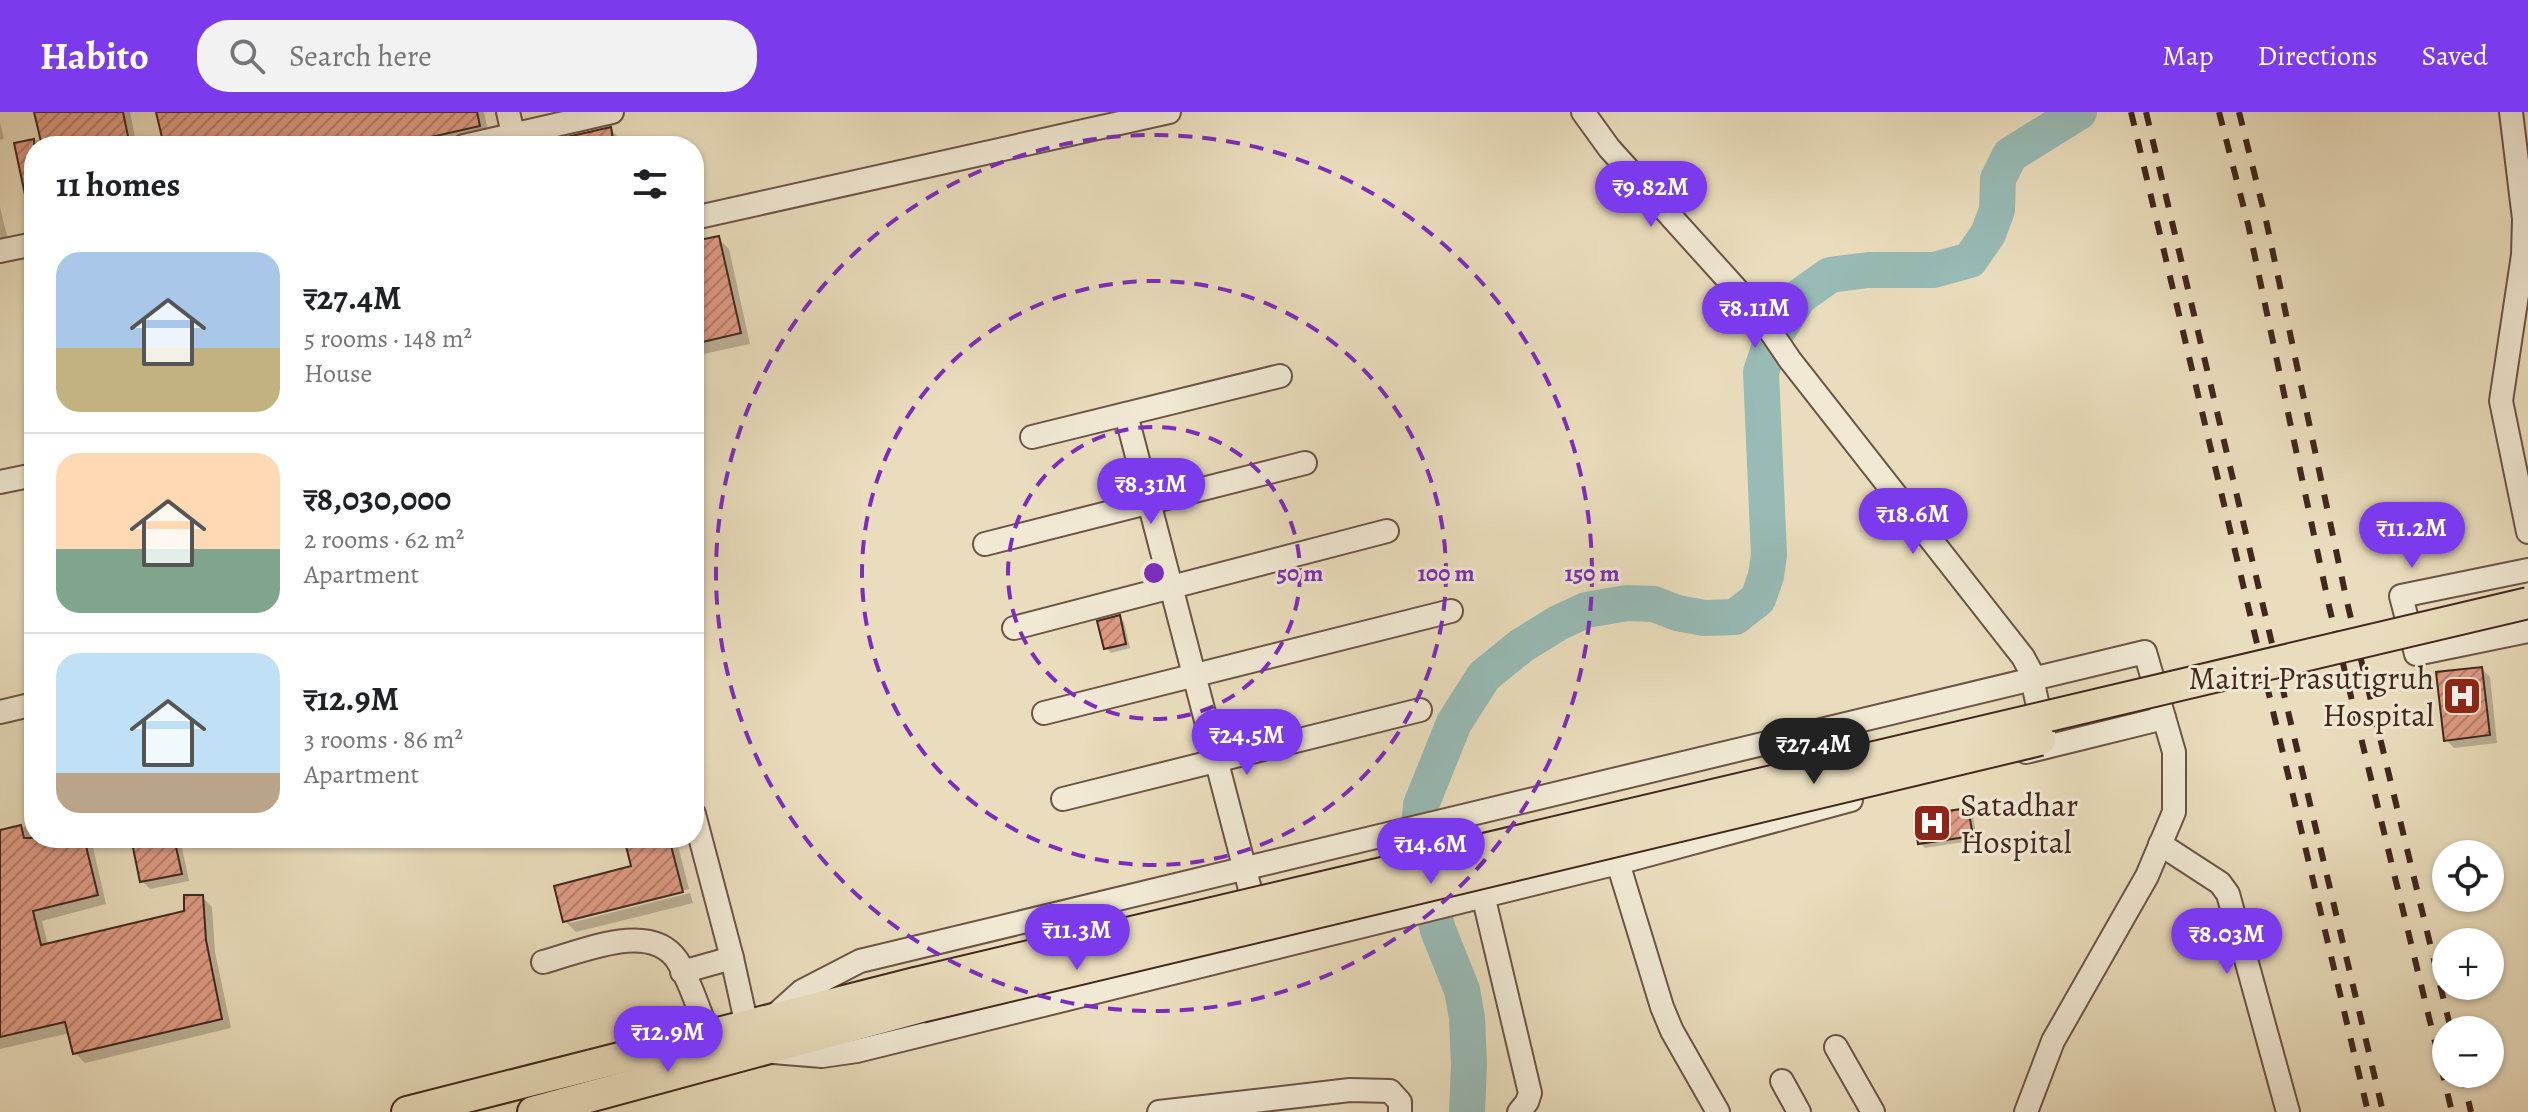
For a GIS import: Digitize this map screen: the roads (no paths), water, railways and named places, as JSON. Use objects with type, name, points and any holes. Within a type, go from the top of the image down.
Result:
[{"type":"main road","points":[[918,995],[2528,603]]},
{"type":"main road","points":[[533,1112],[566,1108],[757,1032],[2528,623]]},
{"type":"main road","points":[[407,1112],[709,1035],[757,1032]]},
{"type":"street","points":[[508,112],[513,136]]},
{"type":"street","points":[[528,136],[612,112]]},
{"type":"street","points":[[704,216],[1169,112]]},
{"type":"street","points":[[1583,112],[1609,148],[1758,313],[1790,360],[2023,657],[2032,679],[2047,746]]},
{"type":"street","points":[[2511,112],[2524,219],[2519,340],[2503,386],[2503,417],[2528,532]]},
{"type":"street","points":[[0,251],[24,246]]},
{"type":"street","points":[[1032,437],[1280,376]]},
{"type":"street","points":[[1126,414],[1266,948]]},
{"type":"street","points":[[985,544],[1305,463]]},
{"type":"street","points":[[0,482],[24,477]]},
{"type":"street","points":[[1014,628],[1387,531]]},
{"type":"street","points":[[2528,570],[2401,596],[2416,654],[2528,631]]},
{"type":"street","points":[[1044,713],[1451,611]]},
{"type":"street","points":[[757,1032],[802,991],[860,961],[2145,652],[2174,752],[2174,812],[2147,876],[2053,1041],[2026,1112]]},
{"type":"street","points":[[0,712],[24,706]]},
{"type":"street","points":[[1063,799],[1420,710]]},
{"type":"street","points":[[757,1032],[822,1056],[857,1051],[1618,863],[2047,746],[2164,718]]},
{"type":"street","points":[[2160,844],[2220,883],[2228,894],[2288,1112]]},
{"type":"street","points":[[703,848],[732,958],[757,1032]]},
{"type":"street","points":[[1618,863],[1662,1007],[1672,1031],[1718,1112]]},
{"type":"street","points":[[1479,896],[1530,1093],[1519,1112]]},
{"type":"street","points":[[543,962],[625,941],[643,939],[665,947],[678,961],[709,1035]]},
{"type":"street","points":[[682,972],[732,958]]},
{"type":"street","points":[[1836,1047],[1873,1112]]},
{"type":"street","points":[[560,1073],[566,1108]]},
{"type":"street","points":[[1782,1081],[1799,1112]]},
{"type":"street","points":[[1159,1112],[1315,1103],[1350,1090],[1390,1091],[1400,1102],[1400,1112]]},
{"type":"waterway","points":[[1467,1112],[1469,1065],[1462,990],[1438,930],[1417,849],[1421,805],[1454,723],[1484,676],[1521,646],[1586,610],[1627,603],[1654,604],[1677,613],[1704,618],[1735,617],[1758,599],[1769,555],[1761,372],[1771,342],[1799,297],[1830,275],[1868,270],[1934,270],[1970,260],[1988,234],[1997,210],[1998,179],[2010,155],[2079,112]]},
{"type":"railway","points":[[2131,112],[2368,1112]]},
{"type":"railway","points":[[2146,112],[2383,1112]]},
{"type":"railway","points":[[2219,112],[2248,224],[2329,606],[2452,1112]]},
{"type":"railway","points":[[2239,112],[2266,220],[2347,602],[2448,1016]]},
{"type":"railway","points":[[2465,1088],[2471,1112]]},
{"type":"place","name":"Maitri Prasutigruh Hospital","points":[[2462,696]]},
{"type":"place","name":"Satadhar Hospital","points":[[1932,823]]}]
